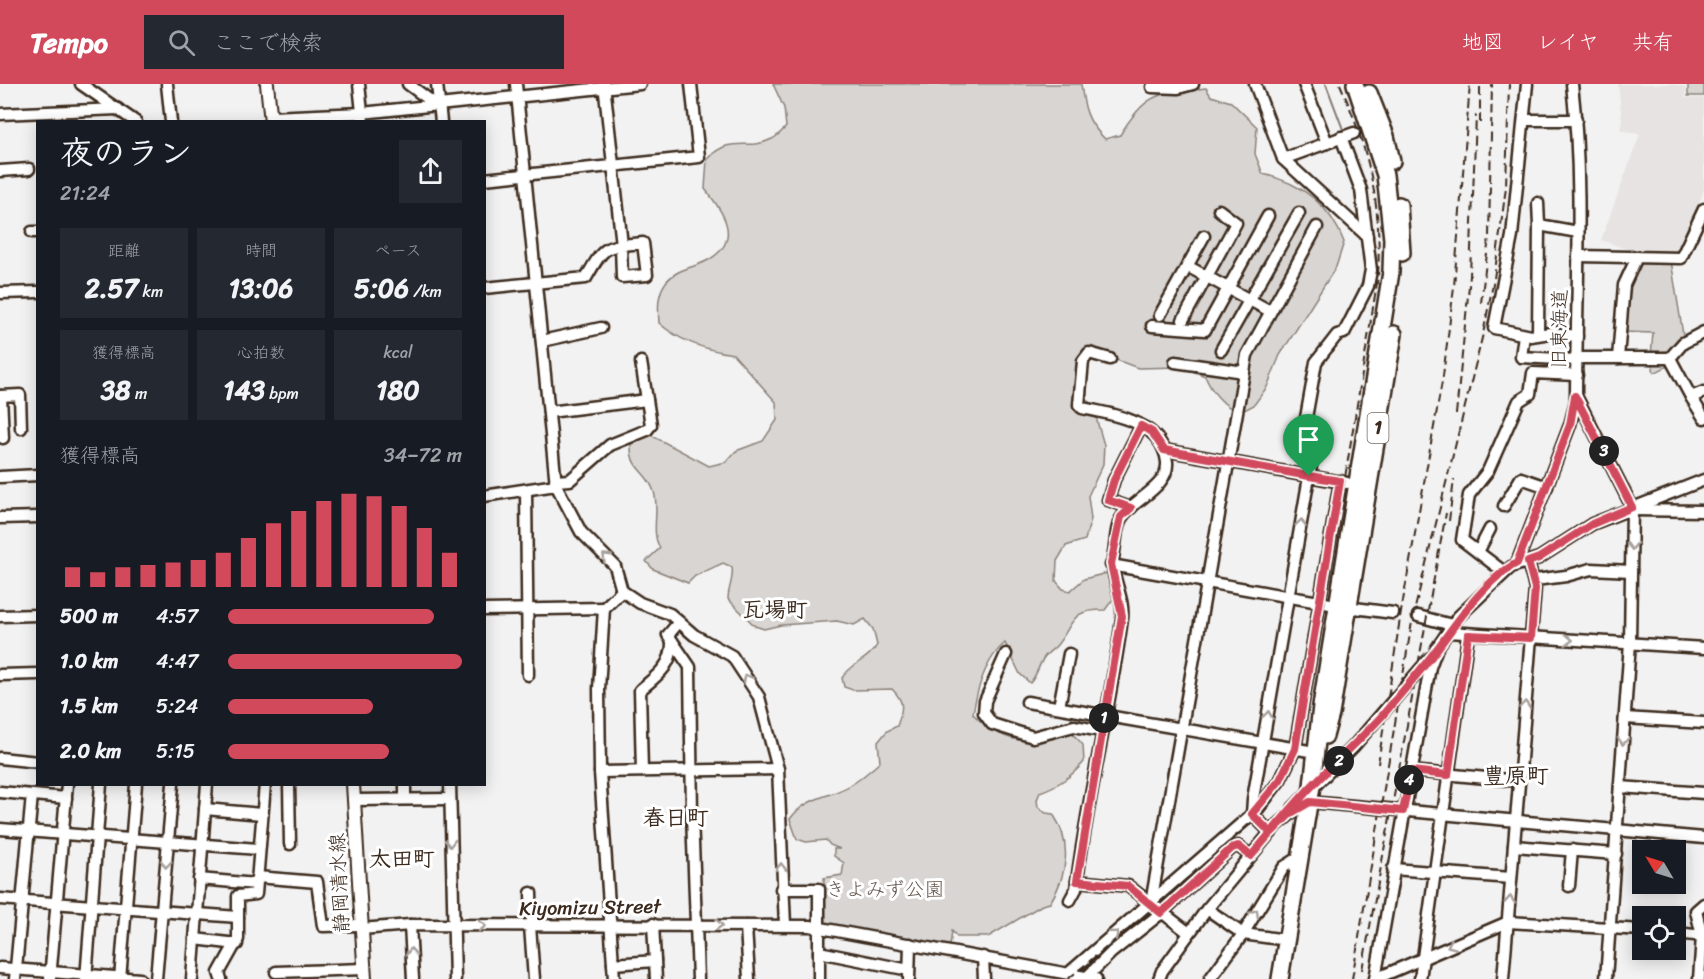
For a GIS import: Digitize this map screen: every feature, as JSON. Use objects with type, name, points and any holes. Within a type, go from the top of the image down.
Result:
[{"type":"highway","name":"1","points":[[1313,780],[1331,714],[1357,484],[1387,308],[1392,239],[1385,175],[1355,84]]},
{"type":"highway","name":"1","points":[[1280,979],[1310,802],[1315,752],[1401,277],[1402,232],[1393,166],[1386,136],[1366,84]]},
{"type":"main road","points":[[267,84],[271,119]]},
{"type":"main road","name":"静岡清水線","points":[[353,786],[364,974]]},
{"type":"street","points":[[81,84],[133,120]]},
{"type":"street","points":[[167,84],[171,120]]},
{"type":"street","points":[[359,84],[363,117]]},
{"type":"street","points":[[408,84],[439,106]]},
{"type":"street","points":[[437,84],[441,120]]},
{"type":"street","points":[[516,84],[555,483],[581,532],[615,566],[622,591],[640,603],[670,614],[705,642],[732,656],[739,663],[759,697],[778,769],[784,925]]},
{"type":"street","points":[[271,119],[363,117],[517,96],[640,84]]},
{"type":"street","points":[[486,179],[699,157],[691,84]]},
{"type":"street","points":[[1152,87],[1178,88],[1193,84]]},
{"type":"street","points":[[1256,84],[1283,159],[1367,236]]},
{"type":"street","points":[[1304,84],[1327,143]]},
{"type":"street","points":[[1527,84],[1512,236],[1494,328],[1524,335],[1577,336]]},
{"type":"street","name":"旧東海道","points":[[1523,563],[1547,487],[1573,417],[1577,359],[1578,232],[1576,120],[1572,84]]},
{"type":"street","points":[[486,288],[586,278],[603,249],[621,245],[604,86]]},
{"type":"street","points":[[0,114],[87,116],[118,110]]},
{"type":"street","points":[[1524,120],[1576,120]]},
{"type":"street","points":[[1283,159],[1354,133]]},
{"type":"street","points":[[1252,814],[1313,454],[1304,437],[1304,429],[1316,362],[1336,334],[1344,333],[1368,286],[1371,270],[1361,190],[1341,137]]},
{"type":"street","points":[[0,171],[32,173]]},
{"type":"street","points":[[1538,334],[1539,203]]},
{"type":"street","points":[[1578,256],[1683,256],[1704,209]]},
{"type":"street","points":[[1183,320],[1236,223],[1219,210]]},
{"type":"street","points":[[1221,350],[1299,213]]},
{"type":"street","points":[[1152,326],[1205,330],[1268,216]]},
{"type":"street","points":[[1539,225],[1578,232]]},
{"type":"street","points":[[1151,903],[1244,372],[1251,345],[1317,227]]},
{"type":"street","points":[[1160,315],[1204,236]]},
{"type":"street","points":[[1618,358],[1624,285],[1636,257]]},
{"type":"street","points":[[1187,267],[1270,311]]},
{"type":"street","points":[[0,293],[36,292]]},
{"type":"street","points":[[542,341],[601,328]]},
{"type":"street","points":[[1524,335],[1521,357],[1670,358],[1683,343],[1704,332]]},
{"type":"street","points":[[1070,900],[1077,881],[1122,616],[1111,564],[1121,517],[1165,476],[1167,464],[1164,450],[1152,432],[1126,417],[1082,408],[1079,405],[1083,361],[1089,353],[1110,359]]},
{"type":"street","points":[[1670,358],[1704,418]]},
{"type":"street","points":[[486,496],[570,480],[610,445],[647,430],[651,425],[641,362]]},
{"type":"street","points":[[1174,362],[1244,372]]},
{"type":"street","points":[[1504,572],[1462,540],[1469,495],[1475,484],[1488,471],[1519,401],[1530,394],[1531,375],[1576,375]]},
{"type":"street","points":[[1691,397],[1704,392]]},
{"type":"street","points":[[6,438],[0,396],[20,395],[21,428]]},
{"type":"street","points":[[1575,396],[1632,508],[1630,643],[1606,979]]},
{"type":"street","points":[[549,412],[647,400]]},
{"type":"street","points":[[1131,508],[1108,500],[1114,480],[1141,426]]},
{"type":"street","points":[[1164,450],[1357,484]]},
{"type":"street","points":[[0,477],[36,475]]},
{"type":"street","points":[[1504,506],[1521,478],[1547,487]]},
{"type":"street","points":[[1159,979],[1162,971],[1207,909],[1313,780],[1339,761],[1353,747],[1428,660],[1450,629],[1504,572],[1539,558],[1592,524],[1704,480]]},
{"type":"street","points":[[1070,972],[1252,814],[1280,780],[1295,749],[1340,481]]},
{"type":"street","points":[[526,490],[528,675]]},
{"type":"street","points":[[1632,508],[1704,511]]},
{"type":"street","points":[[0,518],[36,517]]},
{"type":"street","points":[[1478,552],[1490,528]]},
{"type":"street","points":[[1503,979],[1534,580],[1523,563]]},
{"type":"street","points":[[1111,564],[1289,597],[1393,613]]},
{"type":"street","points":[[1534,580],[1566,576],[1590,569],[1631,571]]},
{"type":"street","points":[[486,610],[604,608],[622,591]]},
{"type":"street","points":[[604,608],[600,772],[614,979]]},
{"type":"street","points":[[0,616],[36,615]]},
{"type":"street","points":[[1418,616],[1468,635],[1704,648]]},
{"type":"street","points":[[679,622],[669,635],[690,667],[698,979]]},
{"type":"street","points":[[1420,979],[1468,635]]},
{"type":"street","points":[[642,771],[640,690],[663,670],[670,658],[672,641]]},
{"type":"street","points":[[1375,979],[1403,811],[1430,667],[1437,648]]},
{"type":"street","points":[[1006,654],[985,701],[984,713],[992,724],[1033,736],[1074,726],[1102,731]]},
{"type":"street","points":[[1059,707],[1069,654]]},
{"type":"street","points":[[0,675],[36,675]]},
{"type":"street","points":[[1027,702],[1315,752]]},
{"type":"street","points":[[1625,718],[1704,723]]},
{"type":"street","points":[[1339,761],[1342,750],[1370,720]]},
{"type":"street","points":[[0,758],[36,762]]},
{"type":"street","points":[[600,772],[778,769]]},
{"type":"street","points":[[1411,771],[1519,781]]},
{"type":"street","points":[[51,976],[67,786]]},
{"type":"street","points":[[86,977],[101,786]]},
{"type":"street","points":[[120,978],[136,786]]},
{"type":"street","points":[[156,979],[173,786]]},
{"type":"street","points":[[192,979],[207,786]]},
{"type":"street","points":[[221,979],[219,974],[221,968],[237,944],[238,896],[256,894],[265,786]]},
{"type":"street","points":[[289,786],[290,844]]},
{"type":"street","points":[[405,786],[405,799]]},
{"type":"street","points":[[450,786],[455,979]]},
{"type":"street","points":[[1620,787],[1704,794]]},
{"type":"street","points":[[0,792],[66,798]]},
{"type":"street","points":[[16,974],[32,795]]},
{"type":"street","points":[[355,801],[450,799]]},
{"type":"street","points":[[1273,830],[1298,808],[1310,802],[1704,838]]},
{"type":"street","points":[[205,809],[262,814]]},
{"type":"street","points":[[1252,814],[1273,830]]},
{"type":"street","points":[[0,829],[258,849]]},
{"type":"street","points":[[1090,978],[1112,952],[1161,913],[1232,848],[1238,846],[1251,856]]},
{"type":"street","points":[[1514,846],[1616,854]]},
{"type":"street","points":[[1569,886],[1572,850]]},
{"type":"street","points":[[1210,979],[1243,934],[1284,867],[1300,857]]},
{"type":"street","points":[[1393,869],[1434,874],[1511,878]]},
{"type":"street","points":[[199,879],[256,880]]},
{"type":"street","name":"Kiyomizu Street","points":[[256,880],[317,882],[322,926],[695,924],[820,927],[1070,972],[1090,978]]},
{"type":"street","points":[[1077,881],[1128,886],[1190,933]]},
{"type":"street","points":[[781,889],[819,889],[819,979]]},
{"type":"street","points":[[531,893],[534,979]]},
{"type":"street","points":[[0,899],[238,917]]},
{"type":"street","points":[[1699,979],[1703,936],[1696,911],[1704,904]]},
{"type":"street","points":[[1207,909],[1243,934],[1287,940]]},
{"type":"street","points":[[1375,979],[1508,922],[1632,929]]},
{"type":"street","points":[[653,924],[656,979]]},
{"type":"street","points":[[410,925],[413,979]]},
{"type":"street","points":[[746,926],[749,979]]},
{"type":"street","points":[[1686,934],[1703,936]]},
{"type":"street","points":[[195,939],[237,944]]},
{"type":"street","points":[[819,952],[909,975],[910,944]]},
{"type":"street","points":[[983,957],[984,979]]},
{"type":"street","points":[[613,964],[655,961]]},
{"type":"street","points":[[0,968],[16,974],[140,979]]},
{"type":"street","points":[[276,972],[317,975],[364,974]]},
{"type":"shaded area","points":[[1618,84],[1672,84],[1686,87],[1685,98],[1704,98],[1704,189],[1681,255],[1638,253],[1601,240],[1640,134],[1620,130],[1622,120]]},
{"type":"green space","name":"きよみず公園","points":[[773,84],[1081,84],[1087,114],[1094,127],[1105,139],[1120,135],[1138,110],[1155,97],[1206,88],[1211,96],[1231,102],[1257,127],[1255,154],[1263,174],[1290,183],[1312,198],[1331,217],[1344,242],[1336,267],[1280,355],[1267,387],[1254,405],[1239,413],[1219,398],[1205,376],[1182,367],[1138,368],[1095,352],[1087,367],[1087,400],[1096,408],[1104,445],[1103,464],[1088,496],[1091,519],[1085,540],[1066,546],[1057,561],[1056,581],[1063,589],[1070,591],[1084,579],[1107,573],[1113,599],[1105,610],[1085,612],[1074,619],[1057,645],[1044,657],[1030,683],[1020,674],[1005,643],[987,666],[973,714],[992,730],[1007,737],[1032,740],[1065,732],[1073,735],[1083,745],[1084,762],[1064,780],[1040,792],[1037,800],[1038,807],[1046,813],[1053,814],[1059,825],[1065,847],[1064,869],[1050,903],[1042,905],[988,937],[957,937],[952,931],[950,946],[823,923],[824,878],[842,875],[844,863],[834,856],[834,849],[840,849],[830,845],[826,840],[806,842],[797,839],[790,819],[804,805],[846,788],[880,762],[878,742],[887,731],[897,726],[902,706],[892,689],[853,690],[844,687],[842,678],[877,645],[873,629],[865,619],[854,625],[837,621],[781,625],[764,629],[755,626],[728,599],[732,567],[723,563],[695,576],[688,583],[653,569],[646,561],[660,548],[655,528],[656,499],[651,484],[634,463],[631,448],[632,437],[647,433],[709,466],[726,462],[736,451],[763,441],[777,420],[776,402],[733,354],[703,347],[675,335],[659,323],[658,312],[660,297],[666,282],[676,273],[710,259],[726,243],[726,224],[723,215],[705,189],[707,159],[724,147],[763,143],[778,135],[786,127],[784,108]]},
{"type":"green space","points":[[1688,84],[1704,84],[1704,96],[1688,96]]},
{"type":"green space","points":[[1638,260],[1671,261],[1684,341],[1670,365],[1654,373],[1651,356],[1653,333],[1622,332],[1625,286]]},
{"type":"waterway","points":[[1326,84],[1344,132]]},
{"type":"railway","points":[[1068,979],[1155,907],[1256,818],[1286,781],[1302,739],[1378,277],[1378,225],[1371,178],[1359,132],[1340,84]]},
{"type":"railway","points":[[1378,764],[1401,612],[1443,376],[1454,287],[1470,84]]},
{"type":"railway","points":[[1480,84],[1480,123]]},
{"type":"railway","points":[[1481,303],[1489,237],[1492,84]]},
{"type":"railway","points":[[1352,979],[1413,616],[1483,334],[1494,279],[1506,187],[1509,84]]},
{"type":"railway","points":[[1456,414],[1470,276],[1476,115]]},
{"type":"railway","points":[[1449,521],[1454,479]]},
{"type":"railway","points":[[1362,970],[1446,513]]},
{"type":"district","name":"瓦場町","points":[[775,609]]},
{"type":"district","name":"豊原町","points":[[1516,775]]},
{"type":"district","name":"春日町","points":[[676,817]]},
{"type":"district","name":"太田町","points":[[402,858]]},
{"type":"route","points":[[1309,476],[1164,450],[1161,442],[1152,432],[1141,426],[1114,480],[1108,500],[1131,508],[1121,517],[1111,564],[1122,616],[1077,881],[1128,886],[1161,913],[1232,848],[1238,846],[1251,856],[1271,833],[1275,827],[1312,786],[1383,715],[1467,608],[1504,572],[1517,563],[1573,417],[1575,396],[1583,407],[1632,507],[1592,524],[1539,558],[1528,562],[1535,588],[1531,638],[1468,635],[1448,775],[1411,771],[1403,811],[1310,802],[1291,813],[1271,833],[1252,814],[1266,800],[1280,780],[1295,749],[1340,481],[1309,476]]}]
